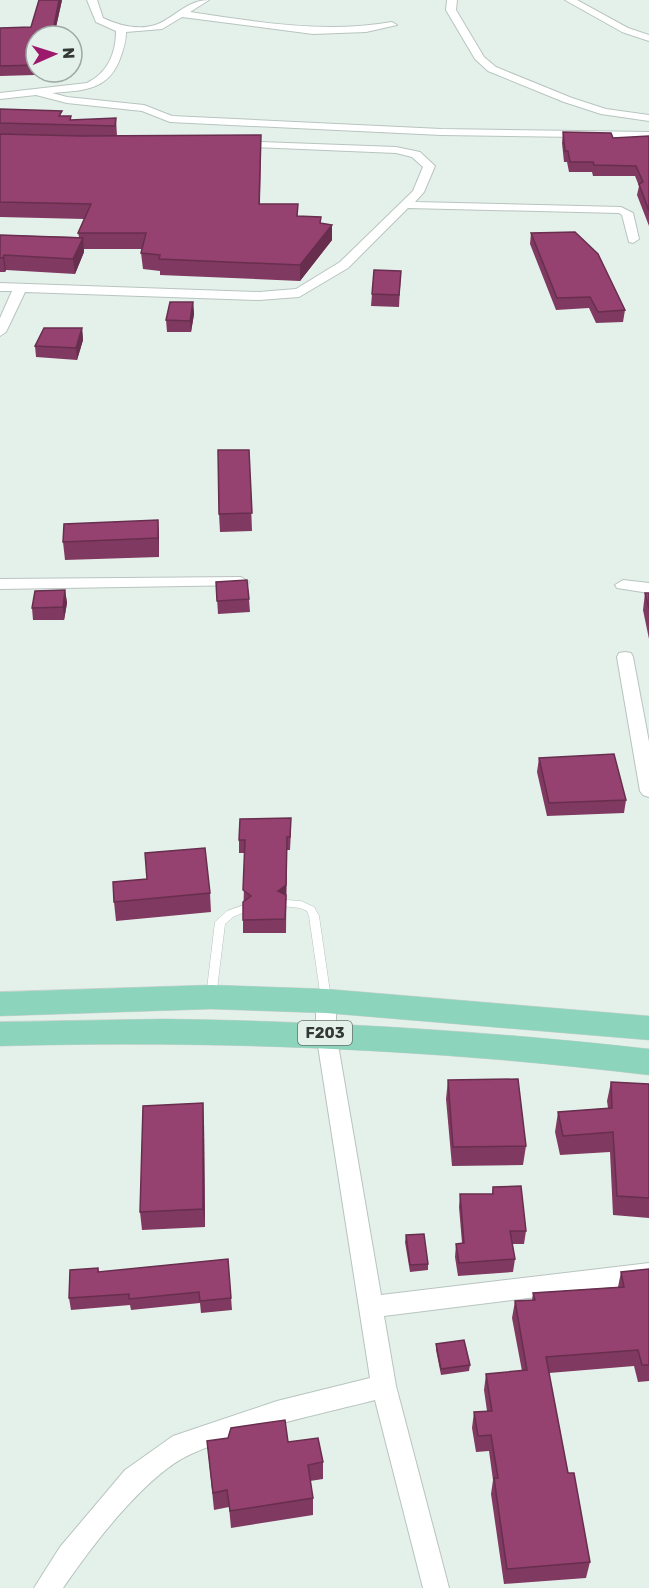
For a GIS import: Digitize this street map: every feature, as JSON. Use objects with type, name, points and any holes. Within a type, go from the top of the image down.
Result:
[{"type":"main road","name":"F203","points":[[0,1004],[211,997],[326,1001],[649,1028]]},
{"type":"main road","name":"F203","points":[[0,1034],[57,1032],[326,1033],[549,1049],[649,1062]]},
{"type":"street","points":[[92,0],[99,20],[121,30],[159,27],[204,0]]},
{"type":"street","points":[[452,0],[451,10],[480,59],[492,69],[568,100],[605,112],[649,118]]},
{"type":"street","points":[[570,0],[625,30],[649,38]]},
{"type":"street","points":[[182,14],[326,33],[365,32],[392,25]]},
{"type":"street","points":[[0,96],[89,86],[102,80],[112,68],[121,40],[121,30]]},
{"type":"street","points":[[36,92],[67,100],[144,108],[170,119],[441,132],[649,135]]},
{"type":"street","points":[[0,287],[259,296],[299,293],[344,265],[418,192],[429,166],[416,154],[385,149],[225,144]]},
{"type":"street","points":[[405,205],[621,210],[627,213],[633,239]]},
{"type":"street","points":[[0,332],[21,288]]},
{"type":"street","points":[[0,584],[241,582]]},
{"type":"street","points":[[623,585],[649,588]]},
{"type":"street","points":[[625,657],[649,791]]},
{"type":"street","points":[[326,1001],[326,1033],[384,1386],[436,1588]]},
{"type":"street","points":[[370,1307],[649,1273]]},
{"type":"street","points":[[47,1588],[69,1556],[134,1479],[182,1444],[277,1413],[384,1386]]},
{"type":"lane","points":[[286,904],[301,905],[311,909],[314,916],[326,1001]]},
{"type":"lane","points":[[211,997],[220,922],[230,914],[244,909]]},
{"type":"building","points":[[39,0],[59,0],[54,24],[32,24]]},
{"type":"building","points":[[24,27],[24,65],[0,66],[0,28]]},
{"type":"building","points":[[0,109],[62,111],[59,116],[71,116],[70,120],[116,118],[115,126],[0,123]]},
{"type":"building","points":[[563,132],[611,133],[613,138],[649,136],[649,211],[639,184],[643,182],[636,166],[570,162],[568,151],[565,151]]},
{"type":"building","points":[[0,134],[261,135],[259,204],[298,204],[297,216],[321,217],[320,223],[332,225],[300,265],[159,259],[160,255],[141,253],[146,233],[78,233],[91,204],[0,202]]},
{"type":"building","points":[[575,232],[598,254],[625,310],[598,312],[590,297],[557,298],[531,233]]},
{"type":"building","points":[[0,235],[83,238],[73,259],[4,255],[0,258]]},
{"type":"building","points":[[374,270],[401,271],[399,295],[372,294]]},
{"type":"building","points":[[170,302],[193,302],[190,321],[166,320]]},
{"type":"building","points":[[44,328],[82,328],[76,348],[35,346]]},
{"type":"building","points":[[218,450],[249,450],[252,513],[219,514]]},
{"type":"building","points":[[158,520],[158,538],[63,542],[64,524]]},
{"type":"building","points":[[247,580],[249,599],[217,601],[216,582]]},
{"type":"building","points":[[65,590],[63,607],[32,608],[35,591]]},
{"type":"building","points":[[645,593],[649,593],[649,609]]},
{"type":"building","points":[[614,754],[626,800],[549,803],[539,758]]},
{"type":"building","points":[[291,818],[290,837],[287,837],[286,885],[278,891],[286,895],[285,919],[243,920],[243,902],[251,896],[243,890],[245,840],[239,840],[240,819]]},
{"type":"building","points":[[205,848],[210,893],[114,902],[113,882],[147,879],[145,853]]},
{"type":"building","points":[[518,1079],[526,1146],[453,1147],[448,1080]]},
{"type":"building","points":[[611,1082],[649,1084],[649,1198],[617,1196],[613,1132],[563,1136],[558,1112],[612,1108]]},
{"type":"building","points":[[203,1103],[203,1209],[140,1212],[143,1106]]},
{"type":"building","points":[[521,1186],[526,1231],[510,1231],[515,1259],[459,1263],[456,1244],[464,1243],[460,1194],[493,1194],[493,1187]]},
{"type":"building","points":[[424,1234],[428,1264],[410,1265],[406,1235]]},
{"type":"building","points":[[228,1259],[231,1298],[200,1301],[199,1292],[129,1299],[129,1294],[69,1298],[70,1270],[98,1268],[98,1272]]},
{"type":"building","points":[[649,1269],[649,1365],[642,1365],[638,1350],[546,1357],[568,1473],[574,1473],[590,1562],[507,1569],[494,1478],[498,1478],[491,1435],[478,1436],[474,1412],[492,1411],[486,1374],[527,1370],[515,1301],[535,1300],[533,1293],[624,1287],[621,1272]]},
{"type":"building","points":[[464,1340],[470,1365],[441,1369],[436,1344]]},
{"type":"building","points":[[285,1420],[288,1442],[318,1438],[323,1462],[308,1465],[313,1498],[230,1511],[227,1490],[213,1493],[207,1441],[228,1438],[231,1428]]}]
